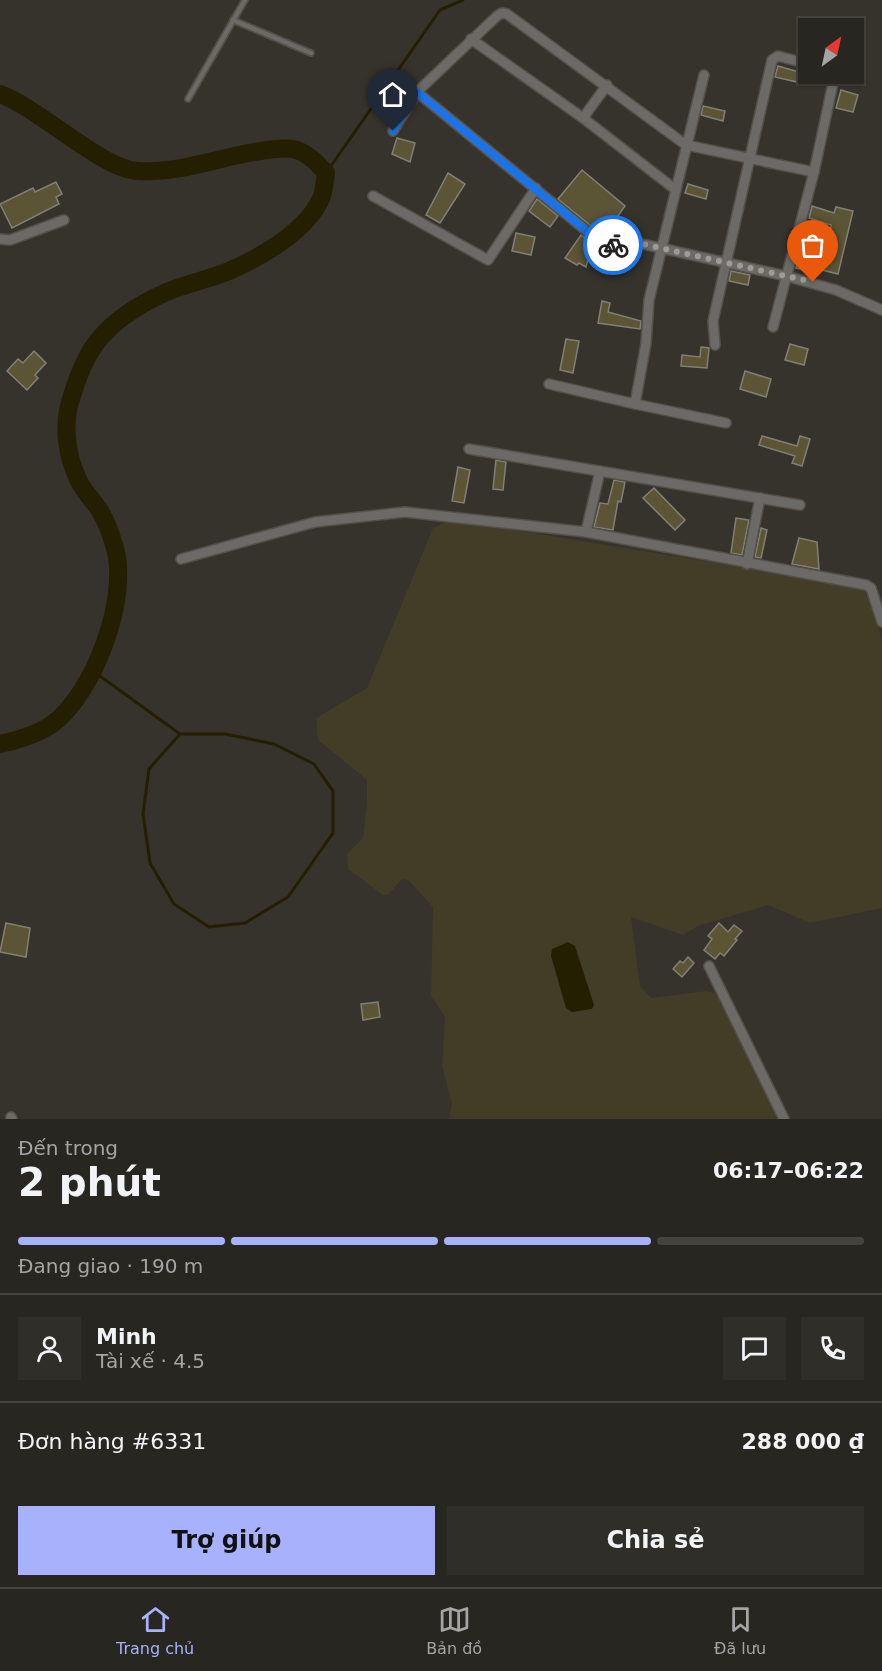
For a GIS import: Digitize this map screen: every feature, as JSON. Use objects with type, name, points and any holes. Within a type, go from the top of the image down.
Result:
[{"type":"street","points":[[393,131],[417,92],[471,39],[502,13],[507,14],[607,85],[686,145],[814,172]]},
{"type":"street","points":[[471,39],[583,118],[676,190]]},
{"type":"street","points":[[715,345],[713,321],[752,158],[772,60],[778,56],[798,61]]},
{"type":"street","points":[[635,404],[646,343],[649,300],[704,75]]},
{"type":"street","points":[[773,327],[814,172],[833,84]]},
{"type":"street","points":[[583,118],[607,85]]},
{"type":"street","points":[[417,92],[599,241],[613,245],[638,243],[786,276],[836,290],[882,310]]},
{"type":"street","points":[[373,196],[488,260],[536,188]]},
{"type":"street","points":[[0,239],[10,240],[64,220]]},
{"type":"street","points":[[549,384],[726,423]]},
{"type":"street","points":[[469,449],[800,504]]},
{"type":"street","points":[[586,532],[600,471]]},
{"type":"street","points":[[747,564],[760,498]]},
{"type":"street","points":[[181,559],[315,522],[405,512],[586,532],[868,586],[882,622]]},
{"type":"street","points":[[709,966],[784,1119]]},
{"type":"lane","points":[[188,99],[245,0]]},
{"type":"lane","points":[[233,20],[311,53]]},
{"type":"shaded area","points":[[453,520],[852,585],[869,596],[882,641],[882,908],[810,923],[768,905],[698,926],[683,935],[631,917],[640,986],[651,998],[706,991],[715,993],[782,1119],[449,1119],[452,1104],[442,1065],[445,1017],[431,996],[433,907],[408,880],[402,879],[388,895],[383,895],[348,869],[347,854],[363,838],[367,780],[318,740],[316,718],[367,688],[433,528]]},
{"type":"shaded area","points":[[568,942],[575,946],[594,1005],[592,1009],[572,1012],[566,1008],[551,956],[552,949]]},
{"type":"building","points":[[778,66],[798,72],[797,82],[775,77]]},
{"type":"building","points":[[841,90],[858,95],[853,112],[836,108]]},
{"type":"building","points":[[703,106],[725,111],[723,121],[701,115]]},
{"type":"building","points":[[397,138],[415,143],[410,162],[392,154]]},
{"type":"building","points":[[582,170],[625,206],[609,229],[613,232],[609,237],[602,235],[558,199]]},
{"type":"building","points":[[448,173],[465,184],[440,223],[426,215]]},
{"type":"building","points":[[56,182],[62,194],[56,197],[59,204],[12,228],[0,204],[33,188],[35,192]]},
{"type":"building","points":[[688,184],[708,190],[706,199],[685,193]]},
{"type":"building","points":[[537,199],[558,216],[550,227],[529,211]]},
{"type":"building","points":[[812,206],[834,213],[836,207],[853,211],[838,274],[818,269],[817,273],[796,268],[802,246],[809,248],[805,259],[822,262],[830,236],[831,225],[809,218]]},
{"type":"building","points":[[516,233],[535,237],[531,255],[512,251]]},
{"type":"building","points":[[581,235],[595,246],[608,251],[600,263],[589,256],[586,267],[565,258]]},
{"type":"building","points":[[731,271],[750,275],[748,285],[729,281]]},
{"type":"building","points":[[602,301],[610,303],[608,312],[641,321],[640,329],[598,323]]},
{"type":"building","points":[[566,339],[579,341],[573,373],[560,370]]},
{"type":"building","points":[[790,344],[808,349],[804,365],[785,360]]},
{"type":"building","points":[[701,347],[709,348],[707,368],[681,366],[682,355],[700,357]]},
{"type":"building","points":[[34,351],[46,363],[35,375],[38,378],[27,390],[7,371],[18,359],[23,363]]},
{"type":"building","points":[[745,371],[771,379],[766,397],[740,389]]},
{"type":"building","points":[[762,436],[797,446],[800,436],[810,439],[802,466],[792,463],[795,456],[759,445]]},
{"type":"building","points":[[496,460],[506,462],[503,490],[493,489]]},
{"type":"building","points":[[458,467],[470,470],[464,503],[452,501]]},
{"type":"building","points":[[614,480],[625,482],[621,502],[618,501],[613,530],[594,527],[600,503],[608,504]]},
{"type":"building","points":[[654,488],[685,520],[675,530],[643,498]]},
{"type":"building","points":[[736,518],[749,520],[742,555],[731,553]]},
{"type":"building","points":[[761,528],[767,530],[761,558],[755,557]]},
{"type":"building","points":[[799,538],[817,542],[819,569],[792,564]]},
{"type":"building","points":[[6,923],[30,928],[26,957],[0,952]]},
{"type":"building","points":[[719,923],[728,932],[734,925],[742,931],[724,956],[720,953],[715,959],[704,950],[712,939],[708,936]]},
{"type":"building","points":[[688,957],[694,963],[682,977],[673,969],[680,961],[683,963]]},
{"type":"building","points":[[378,1002],[380,1017],[363,1020],[361,1004]]},
{"type":"waterway","points":[[326,173],[440,10],[463,0]]},
{"type":"waterway","points":[[0,94],[34,112],[107,161],[124,168],[139,171],[167,170],[248,153],[293,149],[307,155],[326,173],[322,196],[316,208],[283,241],[229,271],[177,288],[146,302],[126,314],[109,329],[86,359],[70,402],[67,440],[77,477],[102,515],[114,545],[118,566],[113,616],[94,668],[67,711],[51,725],[39,731],[0,744]]},
{"type":"waterway","points":[[93,671],[180,734],[225,734],[274,744],[314,764],[333,791],[333,833],[288,897],[245,923],[209,927],[174,904],[150,863],[143,814],[149,769],[180,734]]},
{"type":"way so far","points":[[613,245],[638,243],[813,282]]},
{"type":"route","points":[[393,131],[417,92],[599,241],[613,245]]}]
